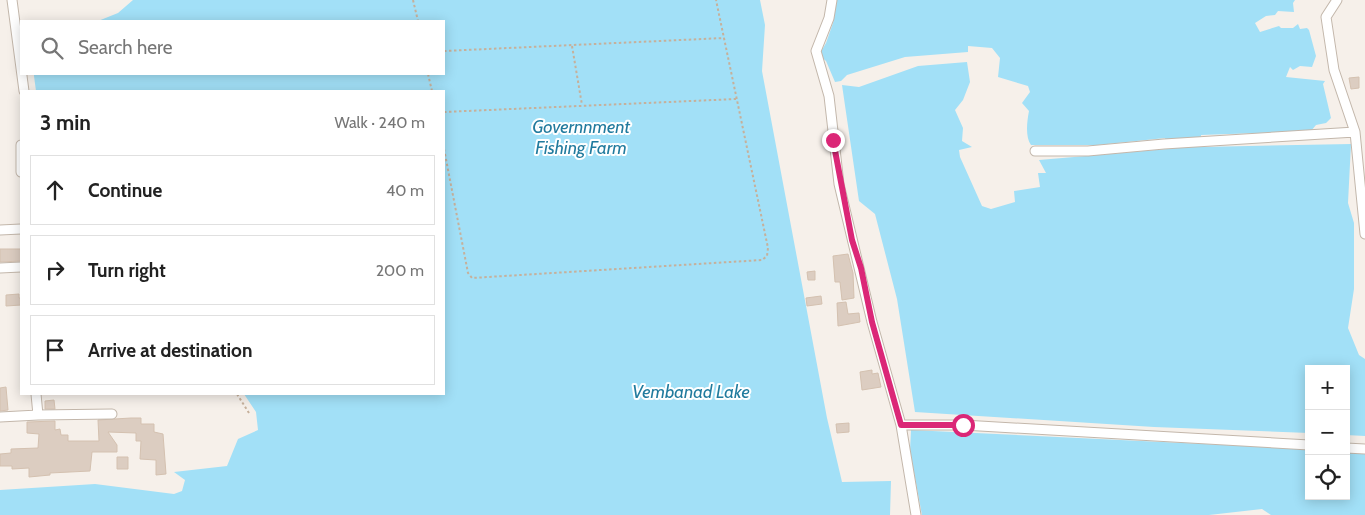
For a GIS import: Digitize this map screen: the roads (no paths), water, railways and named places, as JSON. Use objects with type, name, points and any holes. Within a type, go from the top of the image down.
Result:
[{"type":"street","points":[[12,0],[20,61]]},
{"type":"street","points":[[832,0],[829,18],[816,51],[829,96],[838,175],[852,240],[861,268],[872,322],[901,425],[916,515]]},
{"type":"street","points":[[1337,0],[1326,16],[1334,70],[1355,132],[1364,206],[1365,234]]},
{"type":"street","points":[[22,75],[24,90]]},
{"type":"street","points":[[1035,151],[1088,151],[1204,141],[1355,132]]},
{"type":"street","points":[[0,230],[20,229]]},
{"type":"street","points":[[0,268],[20,266]]},
{"type":"street","points":[[36,395],[38,415]]},
{"type":"street","points":[[0,418],[38,415],[112,414]]},
{"type":"street","points":[[901,425],[963,425],[1305,445]]},
{"type":"street","points":[[1350,448],[1365,449]]},
{"type":"water","points":[[133,0],[760,0],[765,25],[762,71],[827,418],[842,482],[891,481],[890,515],[0,515],[0,490],[95,484],[174,494],[182,491],[185,480],[174,472],[227,466],[238,439],[258,430],[256,412],[245,395],[445,395],[445,90],[36,90],[34,75],[445,75],[445,20],[100,20],[118,13]]},
{"type":"water","points":[[837,0],[1295,0],[1293,3],[1294,12],[1278,11],[1275,15],[1266,16],[1255,23],[1260,32],[1279,26],[1281,28],[1293,28],[1298,24],[1300,29],[1307,28],[1309,30],[1316,56],[1312,67],[1300,66],[1293,70],[1290,67],[1286,77],[1325,81],[1323,84],[1331,118],[1326,123],[1316,125],[1311,131],[1201,135],[1201,147],[1351,144],[1348,203],[1354,223],[1354,289],[1348,328],[1359,355],[1365,359],[1365,436],[1350,435],[1350,365],[1305,365],[1305,433],[1154,427],[915,412],[897,299],[875,214],[859,201],[842,85],[859,87],[918,66],[967,62],[970,82],[963,100],[955,110],[963,128],[962,141],[972,147],[959,150],[960,157],[982,206],[991,209],[1015,202],[1014,191],[1040,187],[1038,173],[1046,173],[1039,160],[1167,149],[1165,138],[1098,145],[1031,145],[1027,133],[1029,111],[1022,103],[1030,92],[1028,86],[998,77],[1000,58],[992,48],[968,46],[968,52],[905,57],[847,75],[841,81],[835,82],[826,61],[819,55],[826,43],[833,23]]},
{"type":"water","points":[[911,430],[1305,449],[1305,500],[1350,500],[1350,451],[1365,453],[1365,515],[1271,515],[1262,509],[1209,515],[922,515],[910,451]]},
{"type":"water label","name":"Governnment Fishing Farm","points":[[581,137]]},
{"type":"water label","name":"Vembanad Lake","points":[[691,392]]}]
